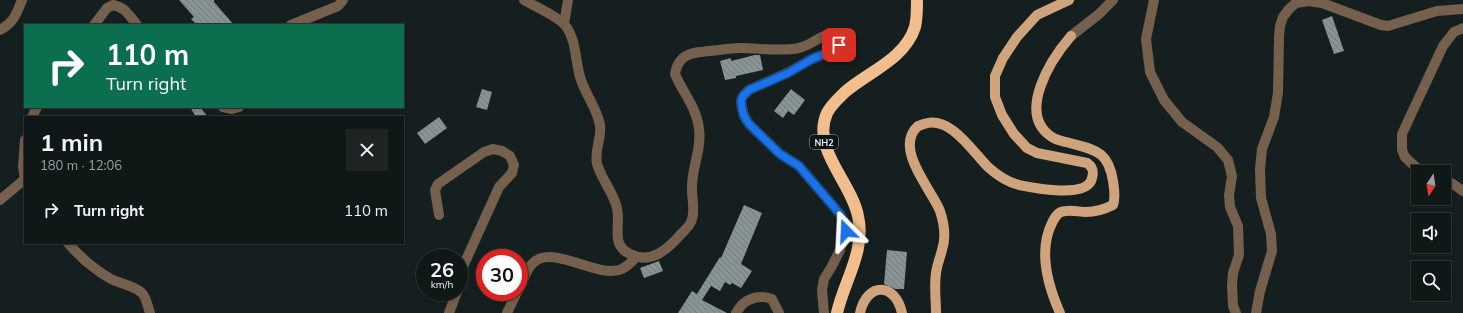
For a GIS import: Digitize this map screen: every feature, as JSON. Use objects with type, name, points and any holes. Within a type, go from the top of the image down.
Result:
[{"type":"highway","name":"NH2","points":[[838,313],[844,288],[856,257],[860,236],[859,217],[845,183],[830,158],[824,142],[823,126],[827,111],[837,99],[857,82],[893,58],[904,48],[915,26],[917,0]]},
{"type":"main road","points":[[936,313],[936,274],[943,249],[944,228],[935,200],[918,172],[910,150],[912,136],[918,126],[930,122],[942,124],[972,149],[988,167],[1000,177],[1012,183],[1065,191],[1079,190],[1087,186],[1092,181],[1094,172],[1092,167],[1087,163],[1075,159],[1037,153],[1027,148],[1014,134],[1002,116],[994,97],[995,76],[1003,58],[1017,37],[1037,15],[1069,0]]},
{"type":"main road","points":[[1060,313],[1051,291],[1045,249],[1045,240],[1056,215],[1062,212],[1088,212],[1099,210],[1113,205],[1115,200],[1111,168],[1103,155],[1096,150],[1054,138],[1044,131],[1038,121],[1037,105],[1042,79],[1051,62],[1071,36]]},
{"type":"main road","points":[[860,313],[868,296],[876,290],[884,290],[894,295],[900,303],[902,313]]},
{"type":"street","points":[[0,30],[9,25],[16,15],[22,0]]},
{"type":"street","points":[[293,24],[338,6],[343,0]]},
{"type":"street","points":[[524,0],[564,24],[570,32],[581,81],[600,126],[596,154],[597,163],[614,199],[617,209],[617,239],[620,246],[627,253],[643,258],[651,257],[670,246],[687,228],[692,220],[692,180],[699,147],[699,130],[695,113],[675,74],[677,64],[683,58],[695,52],[738,48],[782,50],[800,48],[827,34],[836,32],[841,35],[842,40],[832,51],[812,59],[788,73],[749,90],[743,96],[741,101],[743,112],[749,124],[780,154],[799,166],[840,214],[845,223],[846,231],[840,250],[824,279],[822,290],[824,313]]},
{"type":"street","points":[[564,24],[568,0]]},
{"type":"street","points":[[1071,36],[1099,14],[1113,0]]},
{"type":"street","points":[[1154,0],[1146,39],[1150,72],[1164,100],[1182,122],[1217,148],[1228,160],[1231,171],[1232,176],[1229,195],[1230,207],[1238,226],[1239,255],[1233,273],[1232,285],[1233,306],[1236,313]]},
{"type":"street","points":[[1256,313],[1260,291],[1272,251],[1270,234],[1261,198],[1260,169],[1262,149],[1274,117],[1278,93],[1280,26],[1288,9],[1296,3],[1309,1],[1322,3],[1381,25],[1388,26],[1437,11],[1463,9]]},
{"type":"street","points":[[95,24],[107,8],[113,4],[120,6],[125,10],[136,24]]},
{"type":"street","points":[[1414,165],[1405,157],[1402,150],[1402,134],[1443,46],[1454,32],[1463,28]]},
{"type":"street","points":[[438,215],[435,190],[438,184],[484,152],[493,149],[502,151],[510,156],[514,165],[512,173],[499,187],[468,256]]},
{"type":"street","points":[[24,154],[24,173]]},
{"type":"street","points":[[0,200],[24,180]]},
{"type":"street","points":[[1451,183],[1463,191]]},
{"type":"street","points":[[69,244],[97,271],[123,285],[134,287],[142,293],[150,313]]},
{"type":"street","points":[[528,272],[532,264],[544,257],[550,256],[608,272],[618,271],[627,267],[636,257]]},
{"type":"street","points":[[736,313],[744,303],[757,297],[768,297],[772,299],[779,313]]},
{"type":"street","points":[[449,313],[454,301]]},
{"type":"street","points":[[507,313],[513,301]]},
{"type":"building","points":[[179,0],[214,0],[214,2],[233,24],[196,24],[191,19],[194,17]]},
{"type":"building","points":[[1332,16],[1344,51],[1334,54],[1322,20]]},
{"type":"building","points":[[760,55],[763,70],[725,80],[720,61],[731,58],[731,61]]},
{"type":"building","points":[[482,89],[492,92],[487,110],[476,107]]},
{"type":"building","points":[[791,89],[805,100],[794,115],[788,111],[783,118],[774,111]]},
{"type":"building","points":[[191,108],[201,108],[207,116],[195,116]]},
{"type":"building","points":[[439,117],[447,128],[425,144],[417,133]]},
{"type":"building","points":[[744,205],[762,213],[741,264],[752,271],[741,288],[732,283],[730,285],[725,282],[720,291],[711,286],[702,300],[727,313],[678,313],[692,291],[697,294],[720,257],[721,258]]},
{"type":"building","points":[[887,250],[907,252],[904,289],[895,289],[884,284]]},
{"type":"building","points":[[659,261],[663,271],[644,278],[640,268]]},
{"type":"route","points":[[839,45],[832,51],[812,59],[788,73],[749,90],[743,96],[741,101],[744,116],[749,124],[780,154],[799,166],[840,214],[845,223],[846,231]]}]
